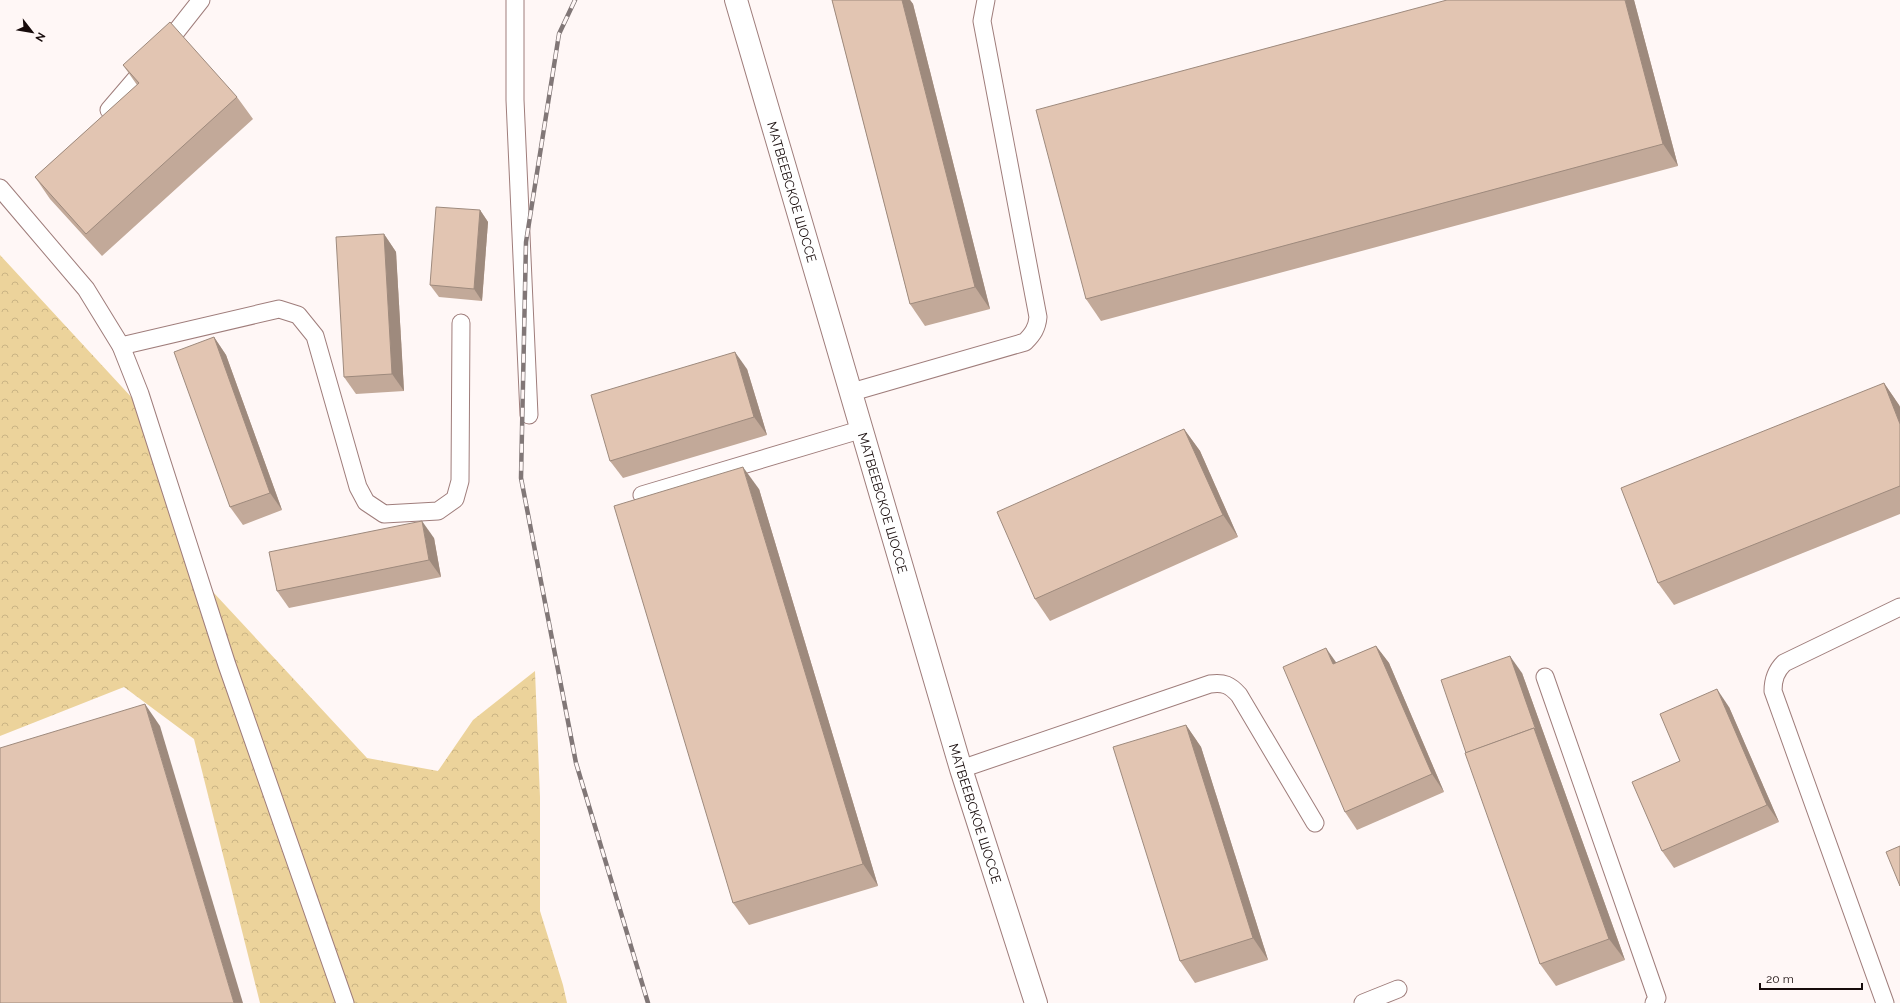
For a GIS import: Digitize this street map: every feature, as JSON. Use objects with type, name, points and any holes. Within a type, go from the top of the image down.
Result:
[{"type":"main road","name":"МАТВЕЕВСКОЕ ШОССЕ","points":[[736,0],[863,429],[961,769],[1036,1003]]},
{"type":"lane","points":[[109,110],[202,0]]},
{"type":"lane","points":[[515,0],[515,100],[529,415]]},
{"type":"lane","points":[[852,392],[1025,342],[1033,335],[1037,325],[1038,317],[982,21],[986,0]]},
{"type":"lane","points":[[0,188],[86,289],[121,346],[140,394],[227,665],[345,1003]]},
{"type":"lane","points":[[121,346],[279,309],[298,315],[315,336],[358,487],[366,502],[384,514],[438,511],[454,499],[460,481],[461,323]]},
{"type":"lane","points":[[642,495],[863,429]]},
{"type":"lane","points":[[1885,1003],[1773,691],[1773,681],[1778,670],[1784,663],[1900,607]]},
{"type":"lane","points":[[1545,677],[1657,998],[1654,1003]]},
{"type":"lane","points":[[961,769],[1210,684],[1220,682],[1232,687],[1239,695],[1315,823]]},
{"type":"lane","points":[[1363,1003],[1398,989]]},
{"type":"green space","points":[[0,255],[134,400],[213,592],[367,758],[438,771],[473,720],[535,671],[540,797],[540,911],[563,985],[567,1003],[260,1003],[194,739],[124,687],[0,736]]},
{"type":"building","points":[[832,0],[902,0],[975,287],[910,304]]},
{"type":"building","points":[[1447,0],[1625,0],[1663,144],[1086,299],[1036,110]]},
{"type":"building","points":[[170,22],[237,97],[86,234],[35,177],[139,83],[123,65]]},
{"type":"building","points":[[436,207],[480,210],[474,289],[430,285]]},
{"type":"building","points":[[384,234],[392,374],[344,377],[336,237]]},
{"type":"building","points":[[214,337],[270,493],[230,507],[174,352]]},
{"type":"building","points":[[735,352],[754,417],[610,461],[591,395]]},
{"type":"building","points":[[1884,383],[1900,424],[1900,486],[1658,583],[1621,488]]},
{"type":"building","points":[[1184,429],[1223,515],[1035,599],[997,512]]},
{"type":"building","points":[[743,467],[863,864],[733,903],[614,506]]},
{"type":"building","points":[[422,521],[429,560],[277,591],[269,552]]},
{"type":"building","points":[[1376,646],[1432,774],[1345,812],[1283,667],[1326,648],[1333,664]]},
{"type":"building","points":[[1510,656],[1537,733],[1534,728],[1466,753],[1441,680]]},
{"type":"building","points":[[1717,689],[1767,805],[1662,851],[1632,782],[1680,761],[1660,714]]},
{"type":"building","points":[[145,704],[234,1003],[0,1003],[0,748]]},
{"type":"building","points":[[1186,725],[1253,938],[1180,961],[1113,747]]},
{"type":"building","points":[[1534,728],[1609,939],[1540,964],[1465,753]]},
{"type":"building","points":[[1900,846],[1900,886],[1886,852]]},
{"type":"railway","points":[[575,0],[559,34],[526,242],[521,478],[576,763],[648,1003]]}]
